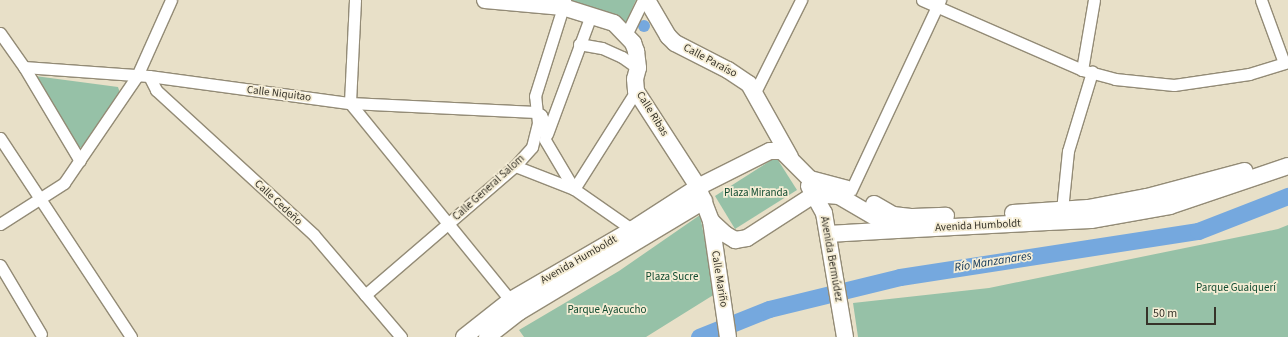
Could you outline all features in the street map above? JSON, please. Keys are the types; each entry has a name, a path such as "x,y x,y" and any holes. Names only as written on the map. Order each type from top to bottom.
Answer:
{"main road":[{"name":"Calle Ribas","path":"485,0 564,4 576,13 591,15 614,23 633,43 638,68 635,79 636,91 701,194"},
{"name":"Calle Paraíso","path":"648,0 668,36 675,43 741,78 755,92 795,166"},
{"name":"Avenida Humboldt","path":"464,337 701,194 777,150 782,151 795,166 810,179 851,190 893,215 913,217 1088,208 1148,197 1262,166 1288,155"},
{"name":"Avenida Bermúdez","path":"795,166 815,194 824,213 844,334"},
{"name":"Avenida Humboldt","path":"829,239 897,230 1091,220 1170,206 1288,166"},
{"path":"701,194 711,220 724,234 735,240 747,238 815,194 839,196 897,230"},
{"name":"Calle Mariño","path":"711,220 728,337"},
{"name":"Avenida Humboldt","path":"487,337 515,306"}],"street":[{"path":"0,224 64,183 137,76 170,0"},
{"path":"355,0 350,103 515,306"},
{"path":"626,35 643,0"},
{"path":"755,92 801,0"},
{"path":"922,0 938,4 1087,71 1115,79 1174,85 1249,74 1286,62 1261,0"},
{"path":"1062,210 1068,151 1087,71 1094,0"},
{"name":"Calle General Salom","path":"365,295 515,166 532,147 538,123 536,96 564,4"},
{"path":"851,190 938,4"},
{"path":"545,140 579,44 591,15"},
{"path":"0,33 24,67 80,161"},
{"path":"579,44 602,48 622,57 638,68"},
{"name":"Calle Niquitao","path":"24,67 149,76 350,103 536,112"},
{"name":"Calle Cedeño","path":"149,76 156,90 314,235 401,337"},
{"path":"574,189 636,91"},
{"path":"536,112 541,115 546,126 545,140 574,189"},
{"path":"0,138 131,337"},
{"path":"515,166 574,189 637,234"},
{"path":"0,265 41,334"}],"green space":[{"path":"570,0 636,0 623,29 566,10"},
{"path":"35,76 118,87 120,93 83,148 78,147"},
{"name":"Plaza Miranda","path":"776,157 797,190 735,229 715,196"},
{"path":"700,215 715,294 646,337 524,337 519,330 619,271"},
{"name":"Parque Guaiquerí","path":"1288,225 1288,337 858,337 853,303 989,288 1278,229"}],"water":[{"path":"644,20 648,22 650,26 648,30 644,32 640,30 638,26 640,22"}],"waterway":[{"name":"Río Manzanares","path":"699,337 769,309 900,277 1198,231 1288,196"}],"park label":[{"name":"Plaza Sucre","path":"672,277"},
{"name":"Parque Ayacucho","path":"607,310"}]}
